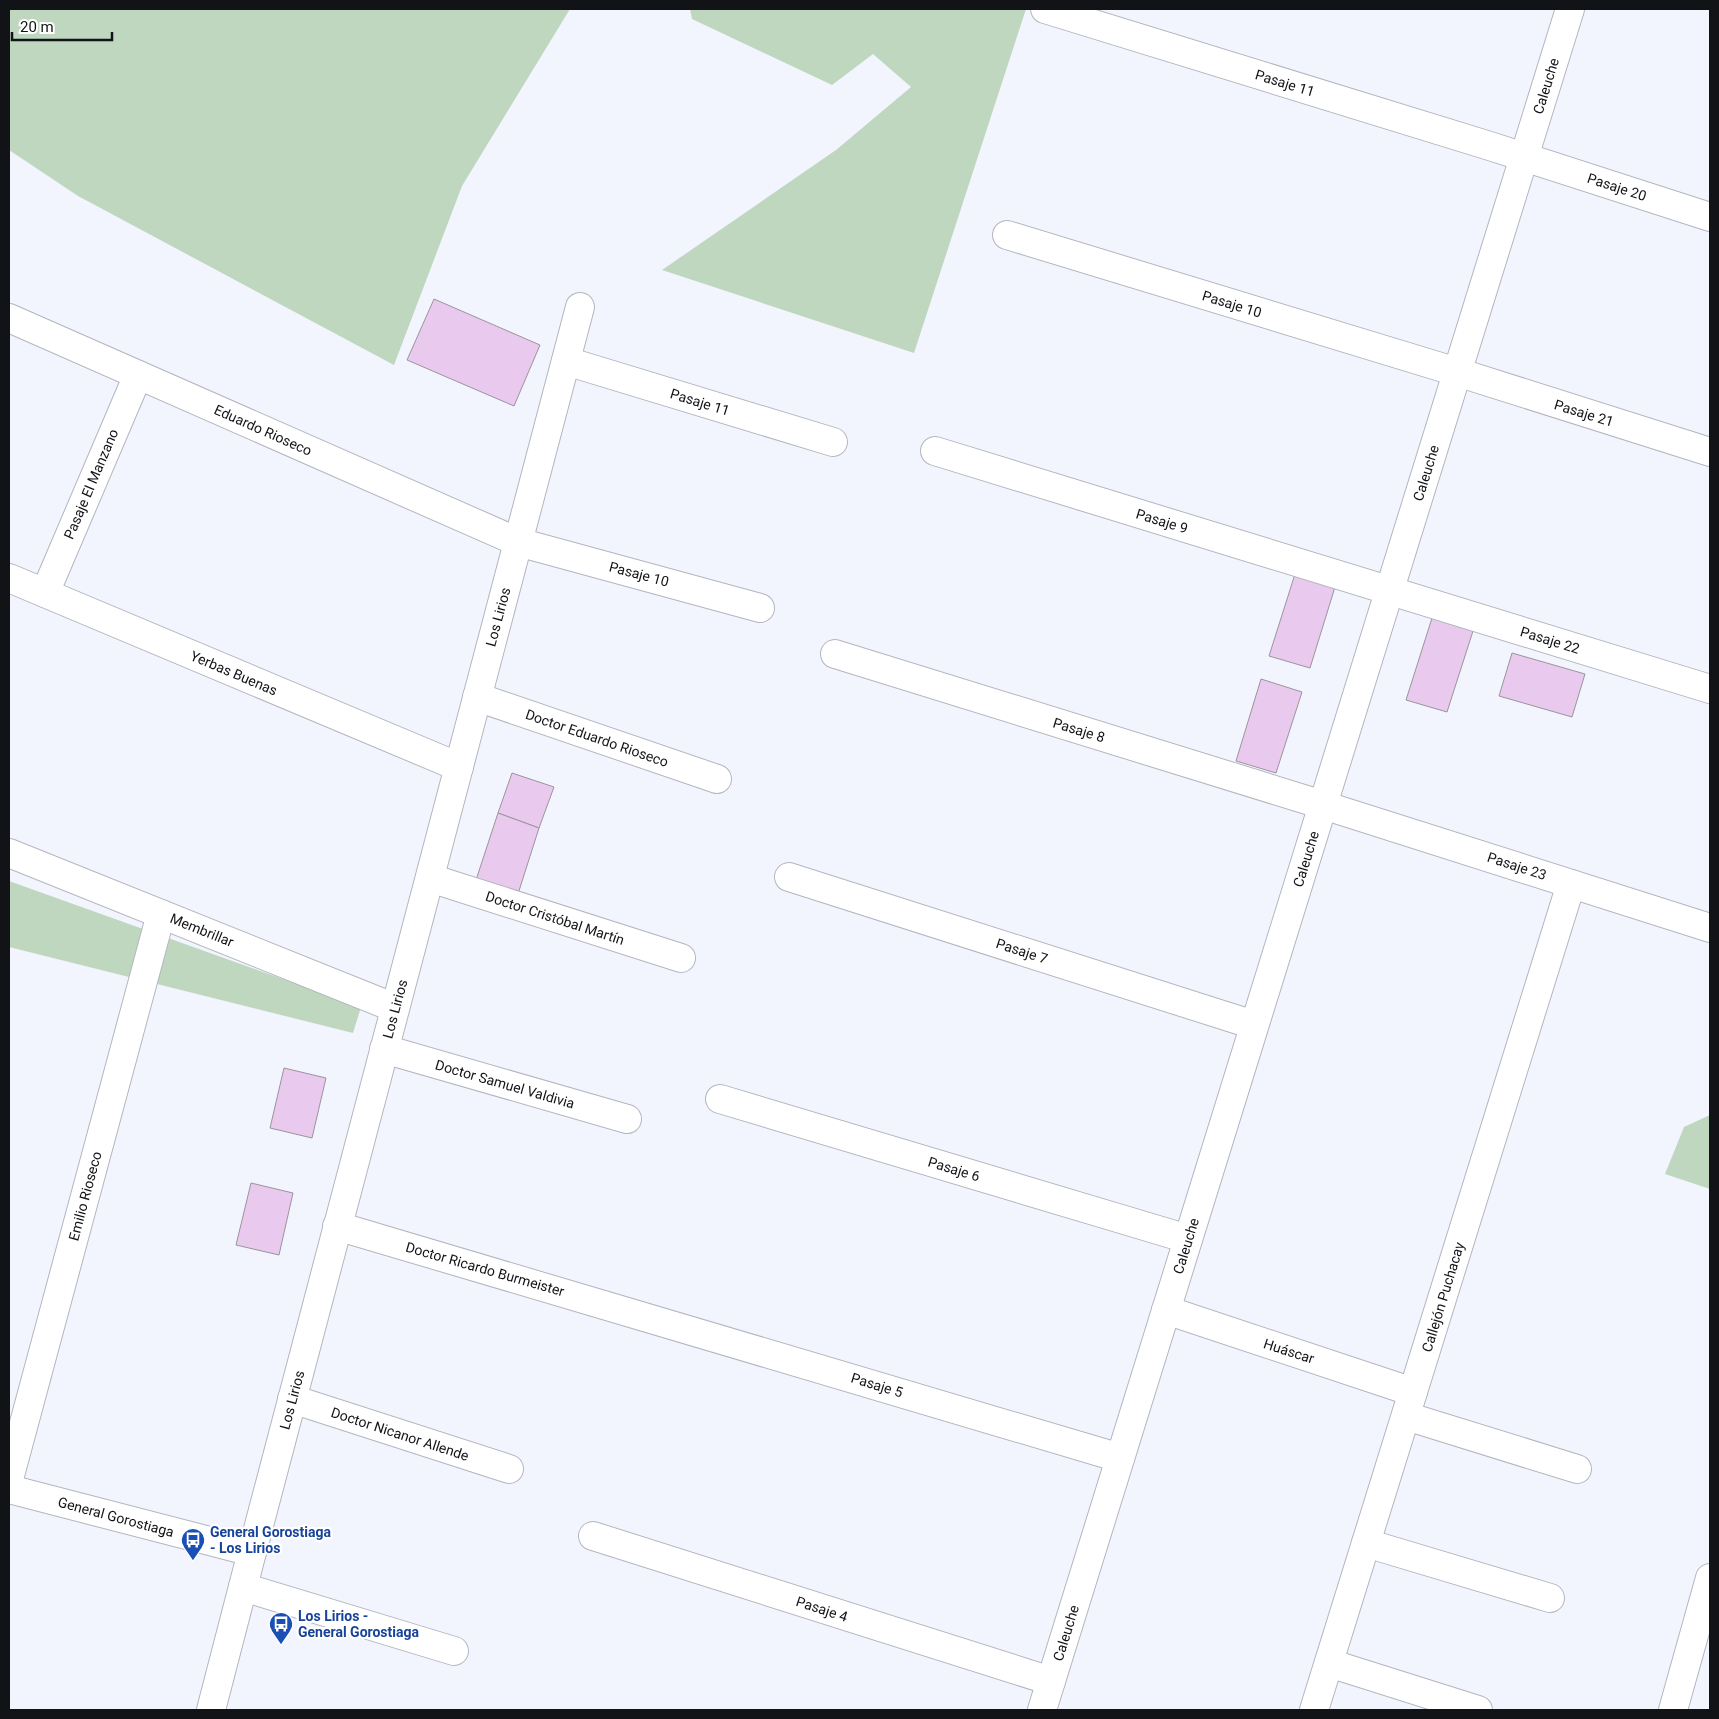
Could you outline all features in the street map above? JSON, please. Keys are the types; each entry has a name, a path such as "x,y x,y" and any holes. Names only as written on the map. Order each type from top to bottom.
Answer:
{"street":[{"name":"Pasaje 11","path":"1045,9 1524,158"},
{"name":"Caleuche","path":"1042,1710 1570,9"},
{"name":"Pasaje 20","path":"1524,158 1710,217"},
{"name":"Pasaje 10","path":"1007,235 1458,372"},
{"name":"Los Lirios","path":"211,1710 580,307"},
{"name":"Eduardo Rioseco","path":"9,318 518,542"},
{"name":"Pasaje 11","path":"566,361 833,442"},
{"name":"Pasaje 21","path":"1458,372 1710,452"},
{"name":"Pasaje El Manzano","path":"45,593 138,375"},
{"name":"Pasaje 9","path":"934,451 1390,591"},
{"name":"Pasaje 10","path":"518,542 760,608"},
{"name":"Yerbas Buenas","path":"9,578 459,767"},
{"name":"Pasaje 22","path":"1390,591 1710,690"},
{"name":"Pasaje 8","path":"836,654 1323,805"},
{"name":"Doctor Eduardo Rioseco","path":"477,697 717,779"},
{"name":"Pasaje 23","path":"1323,805 1710,928"},
{"name":"Membrillar","path":"9,853 395,1008"},
{"name":"Pasaje 7","path":"789,877 1254,1025"},
{"name":"Doctor Cristóbal Martín","path":"430,878 681,958"},
{"name":"Callejón Puchacay","path":"1314,1710 1571,884"},
{"name":"Emilio Rioseco","path":"9,1479 161,914"},
{"name":"Doctor Samuel Valdivia","path":"384,1049 626,1119"},
{"name":"Pasaje 6","path":"720,1099 1188,1239"},
{"name":"Doctor Ricardo Burmeister","path":"338,1226 633,1313"},
{"name":"Huáscar","path":"1166,1310 1577,1469"},
{"name":"Pasaje 5","path":"633,1313 1120,1458"},
{"name":"Doctor Nicanor Allende","path":"292,1399 509,1469"},
{"name":"General Gorostiaga","path":"9,1489 252,1552"},
{"name":"Pasaje 4","path":"593,1536 1051,1682"},
{"path":"1366,1543 1550,1598"},
{"path":"1673,1710 1710,1578"},
{"path":"243,1587 454,1651"},
{"path":"1329,1663 1478,1710"}],"green space":[{"path":"9,9 570,9 462,186 394,365 78,196 9,150"},
{"path":"690,9 1026,9 914,353 662,270 836,150 911,87 873,54 832,85 692,19"},
{"path":"9,881 361,1007 353,1033 9,947"},
{"path":"1710,1115 1710,1189 1665,1174 1684,1127"}],"building":[{"path":"434,299 540,345 514,406 407,360"},
{"path":"1295,574 1335,587 1310,668 1269,656"},
{"path":"1432,618 1473,631 1447,712 1406,700"},
{"path":"1512,653 1585,674 1572,717 1499,696"},
{"path":"1261,679 1302,692 1276,773 1236,761"},
{"path":"512,773 554,787 539,828 498,813"},
{"path":"498,813 539,828 518,894 476,880"},
{"path":"284,1068 326,1078 312,1138 270,1128"},
{"path":"251,1183 293,1193 279,1255 236,1245"}],"place":[{"name":"General Gorostiaga - Los Lirios","path":"193,1561"},
{"name":"Los Lirios - General Gorostiaga","path":"281,1645"}]}
